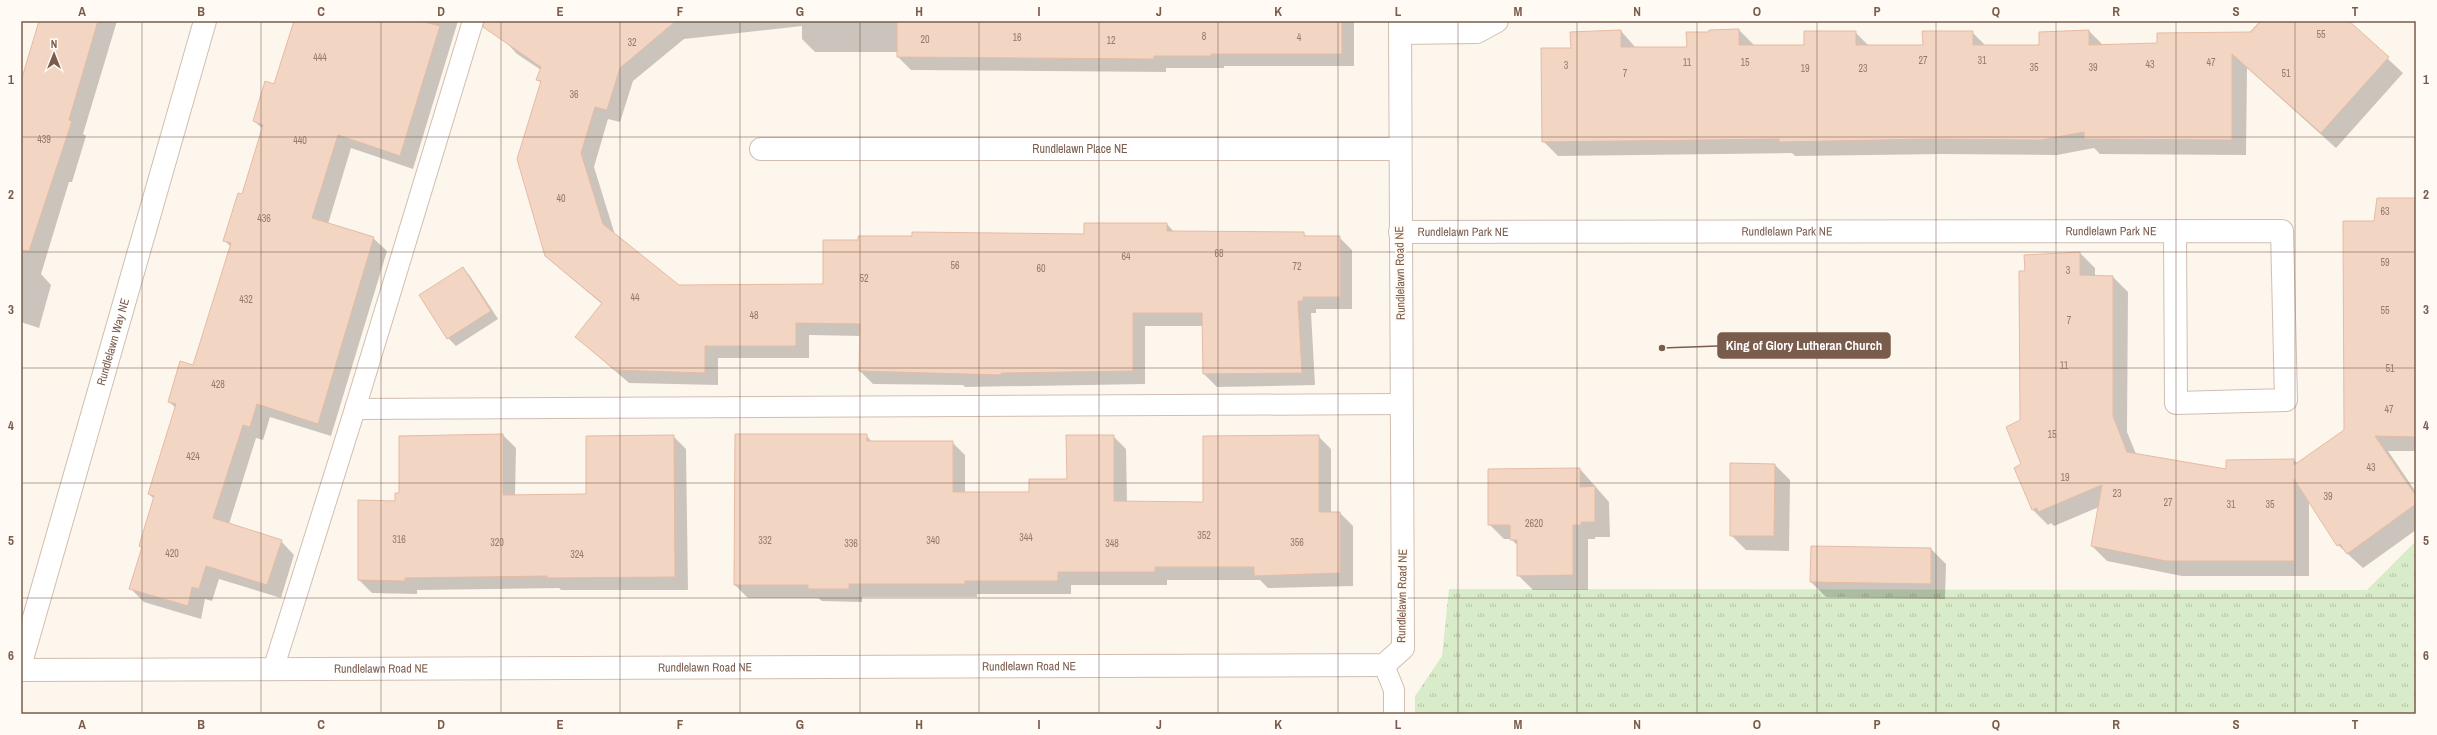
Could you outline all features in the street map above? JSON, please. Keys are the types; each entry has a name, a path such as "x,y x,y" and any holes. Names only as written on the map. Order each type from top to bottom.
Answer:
{"street":[{"name":"Rundlelawn Way NE","path":"21,663 205,21"},
{"path":"1400,27 1477,32 1497,21"},
{"name":"Rundlelawn Road NE","path":"21,670 1384,665 1403,648 1399,149 1400,27"},
{"name":"Rundlelawn Place NE","path":"760,149 1399,149"},
{"name":"Rundlelawn Park NE","path":"1400,232 2282,232 2286,400 2176,403 2175,233"}],"lane":[{"path":"273,670 355,409 473,21"},
{"path":"355,409 1402,404"},
{"path":"1384,665 1394,690 1394,714"}],"green space":[{"path":"2416,541 2416,714 1415,714 1415,696 1442,656 1449,589 2367,590"}],"building":[{"path":"39,21 98,21 69,120 72,121 29,251 21,250 21,81"},
{"path":"294,21 421,21 440,26 400,156 338,135 312,218 374,237 318,424 257,404 250,427 243,425 213,518 282,540 267,585 206,566 199,589 192,587 188,606 129,589 142,547 139,546 154,496 148,494 176,404 168,402 180,361 193,365 231,243 223,241 238,193 242,194 263,125 253,121 265,81 274,84"},
{"path":"484,21 676,21 620,68 607,110 595,107 581,153 603,224 679,285 823,284 823,240 858,240 858,236 912,236 912,232 1084,234 1084,223 1167,223 1167,231 1304,232 1304,236 1340,236 1340,297 1303,297 1303,301 1298,301 1302,373 1203,374 1202,313 1133,313 1133,371 1001,373 1001,375 859,371 860,324 796,323 796,346 705,346 705,373 615,370 575,337 602,303 545,256 517,159 541,81 536,80 541,67 483,27"},
{"path":"897,21 1342,21 1342,54 1211,54 1211,56 1154,56 1154,59 897,57"},
{"path":"2261,21 2349,21 2389,57 2321,133 2232,54 2232,140 2084,139 2084,132 2041,140 1928,139 1779,142 1779,139 1542,142 1541,48 1571,48 1570,32 1621,30 1621,47 1687,47 1686,32 1709,32 1709,30 1739,29 1739,45 1804,45 1804,31 1856,31 1856,45 1923,45 1922,31 1973,31 1973,45 2039,45 2039,32 2089,30 2089,45 2157,43 2157,33 2251,32"},
{"path":"2377,198 2416,198 2416,437 2375,436 2416,496 2416,504 2347,554 2340,544 2337,546 2294,479 2294,561 2166,561 2091,546 2102,485 2038,512 2037,508 2032,510 2014,468 2021,464 2006,427 2020,420 2019,271 2025,271 2024,255 2080,252 2080,275 2113,276 2113,416 2127,452 2226,469 2226,460 2294,459 2294,465 2344,430 2343,221 2374,221"},
{"path":"463,267 491,311 447,339 419,295"},
{"path":"503,434 503,495 586,494 586,436 674,435 675,577 547,578 547,576 405,578 405,581 358,580 358,500 395,501 395,493 399,493 399,436"},
{"path":"735,434 867,434 867,441 953,441 953,492 1029,492 1029,479 1067,479 1066,435 1114,435 1114,501 1203,502 1203,436 1319,435 1319,512 1340,512 1340,573 1254,576 1254,567 1155,567 1155,572 1058,572 1058,581 965,581 965,584 849,584 849,589 808,589 808,585 734,585"},
{"path":"1730,463 1775,464 1774,536 1730,536"},
{"path":"1580,468 1580,487 1595,486 1595,522 1581,522 1581,525 1573,525 1573,575 1517,576 1517,540 1510,540 1510,525 1488,525 1488,469"},
{"path":"1811,546 1931,548 1931,584 1810,582"}],"place":[{"name":"King of Glory Lutheran Church","path":"1662,348"}]}
